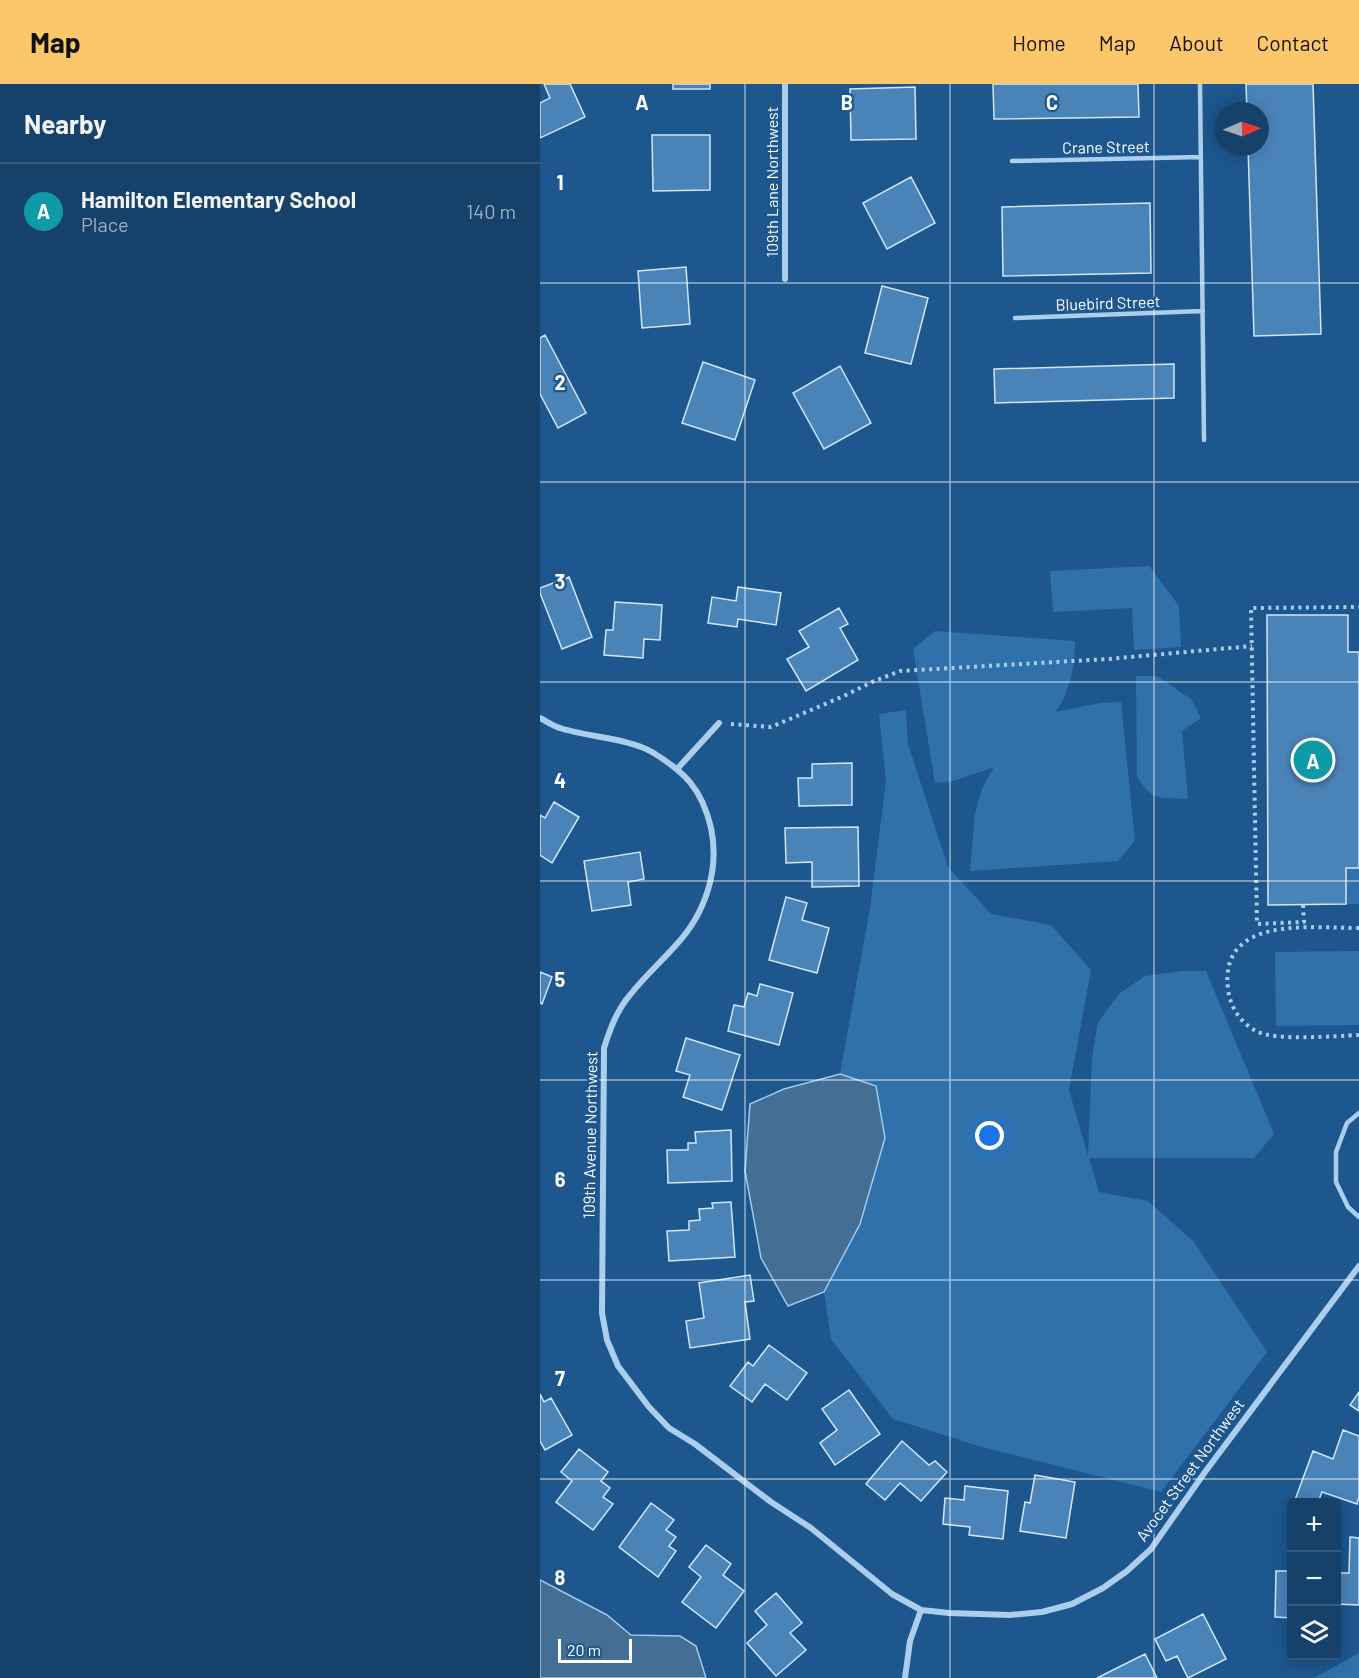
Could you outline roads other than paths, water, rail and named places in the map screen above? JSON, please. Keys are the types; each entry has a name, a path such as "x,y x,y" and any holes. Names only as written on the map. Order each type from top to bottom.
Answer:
{"street":[{"name":"109th Lane Northwest","path":"785,84 785,279"},
{"name":"109th Avenue Northwest","path":"540,717 558,728 649,750 678,768 694,785 708,814 714,840 713,870 705,898 695,920 678,943 629,995 611,1028 604,1048 602,1313 607,1340 618,1366 649,1407 669,1428 695,1444 771,1502 811,1528 892,1594 921,1610"},
{"path":"678,768 719,723"},
{"name":"Avocet Street Northwest","path":"921,1610 1010,1616 1042,1612 1072,1604 1103,1588 1127,1571 1151,1549 1205,1472 1359,1266"},
{"path":"905,1678 910,1641 921,1610"}],"lane":[{"path":"1200,84 1204,440"},
{"name":"Crane Street","path":"1012,161 1201,156"},
{"name":"Bluebird Street","path":"1015,318 1203,311"},
{"path":"1359,1113 1347,1123 1336,1152 1336,1182 1348,1207 1359,1217"}],"place":[{"name":"Hamilton Elementary School","path":"1313,760"}]}
